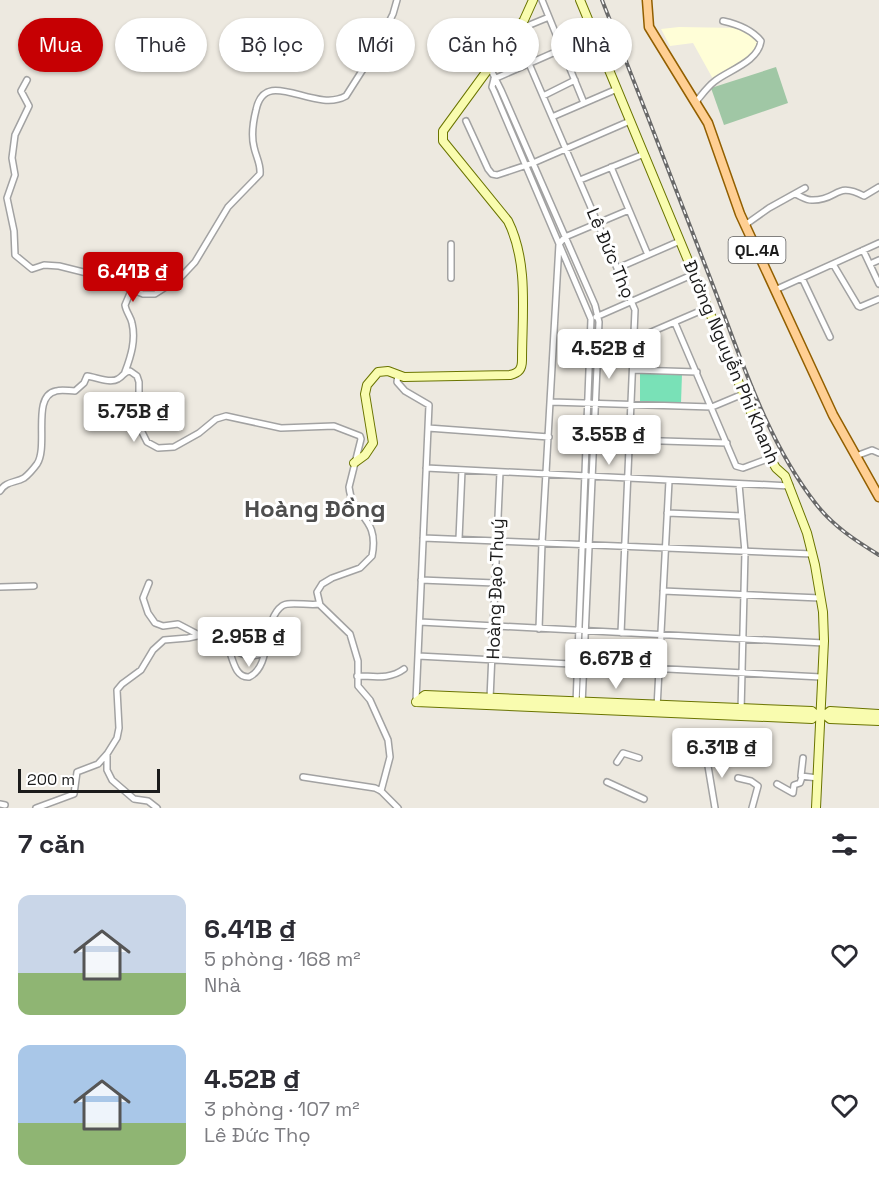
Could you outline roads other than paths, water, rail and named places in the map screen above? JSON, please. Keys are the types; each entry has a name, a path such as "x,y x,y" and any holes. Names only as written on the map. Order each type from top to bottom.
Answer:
{"main road":[{"name":"QL.4A","path":"647,0 649,27 708,123 719,158 775,290 833,415 879,497"}],"street":[{"path":"27,80 21,91 28,106 15,135 12,158 15,175 7,198 14,231 15,255 32,269 44,265 59,266 96,275 131,291 155,294 180,278 195,262 228,207 237,195 258,176 260,167 252,136 259,98 264,93 278,89 312,99 330,100 346,96 374,52 380,33 387,26 397,0"},
{"path":"525,18 533,0"},
{"path":"542,0 551,22"},
{"name":"Đường Nguyễn Phi Khanh","path":"580,0 587,18"},
{"path":"539,21 549,17"},
{"path":"695,103 714,82 750,59 760,47 761,41 757,36 723,21"},
{"path":"354,463 365,455 373,443 366,404 367,385 378,372 388,371 398,375 423,377 510,375 519,371 522,366 521,278 518,247 513,231 508,221 443,141 442,136 485,72"},
{"path":"491,72 598,316 592,477 585,545"},
{"path":"494,79 509,72"},
{"name":"Lê Đức Thọ","path":"533,72 635,312 621,633"},
{"path":"571,72 584,103"},
{"name":"Đường Nguyễn Phi Khanh","path":"610,72 770,458 790,486 813,555 824,624 816,808"},
{"path":"494,79 492,87 591,319 579,705"},
{"path":"543,96 575,81"},
{"path":"552,117 617,89"},
{"path":"466,121 479,153 492,174 501,175 630,122"},
{"path":"580,180 644,154"},
{"path":"611,167 648,255"},
{"path":"795,194 812,201 845,189 851,189 864,196 879,187"},
{"path":"746,225 769,208 805,188"},
{"path":"539,629 560,244 565,237 629,210"},
{"path":"618,268 680,241"},
{"path":"775,290 879,243"},
{"path":"451,244 451,278"},
{"path":"863,250 879,284"},
{"path":"870,264 879,260"},
{"path":"833,264 858,306 879,299"},
{"path":"591,319 693,274"},
{"path":"802,278 831,337"},
{"path":"0,491 6,484 24,478 38,463 42,449 41,410 52,392 75,391 84,384 87,376 114,381 125,372 134,337 125,305 131,291"},
{"path":"635,339 707,308"},
{"path":"675,323 736,466 739,468 770,458"},
{"path":"634,370 697,372"},
{"path":"125,372 130,371 137,376 142,432 147,442 158,448 174,447 199,433 216,419 226,416 281,428 333,426 360,436 349,487 350,495 374,532 372,556 360,568 322,584 317,592 320,604 348,631 356,652 358,686 370,700 389,744 390,756 381,791"},
{"path":"398,375 397,382 405,391 429,405 416,702"},
{"path":"551,402 712,407 743,394"},
{"path":"428,428 549,437"},
{"path":"630,440 727,443"},
{"path":"856,456 870,450 879,453"},
{"path":"426,468 790,486"},
{"path":"459,539 462,470"},
{"name":"Hoàng Đạo Thuý","path":"490,707 500,472"},
{"path":"657,708 669,481"},
{"path":"739,484 745,552 741,712"},
{"path":"667,513 741,516"},
{"path":"423,538 813,555"},
{"path":"421,580 495,583"},
{"path":"149,582 144,598 148,613 155,623 163,626 178,624 199,635"},
{"path":"0,587 34,586"},
{"path":"663,591 820,598"},
{"path":"36,808 72,796 76,789 77,772 98,764 107,754 117,738 119,728 117,693 120,685 141,670 153,650 164,640 199,635 222,636 230,648 238,673 245,677 257,671 266,650 272,620 283,605 320,604"},
{"path":"420,622 824,643"},
{"path":"230,648 248,656 261,654 266,650"},
{"path":"418,656 821,677"},
{"path":"357,676 386,677 398,674 404,669"},
{"path":"416,702 425,694 812,718 830,711 879,714"},
{"path":"416,702 490,707 579,705"},
{"path":"820,715 830,719 879,722"},
{"path":"715,808 705,758 717,747"},
{"path":"617,762 623,753 639,758"},
{"path":"107,754 107,770 112,780 134,799 148,801 157,808"},
{"path":"777,784 792,793 794,785 800,783 802,777 803,759"},
{"path":"303,777 364,785 381,791 398,808"},
{"path":"802,777 818,778"},
{"path":"738,778 758,786 752,808"},
{"path":"607,782 644,799"}],"railway":[{"path":"602,0 744,369 769,426 798,479 816,504 845,532 879,555"}],"district":[{"name":"Hoàng Đồng","path":"315,508"}]}
